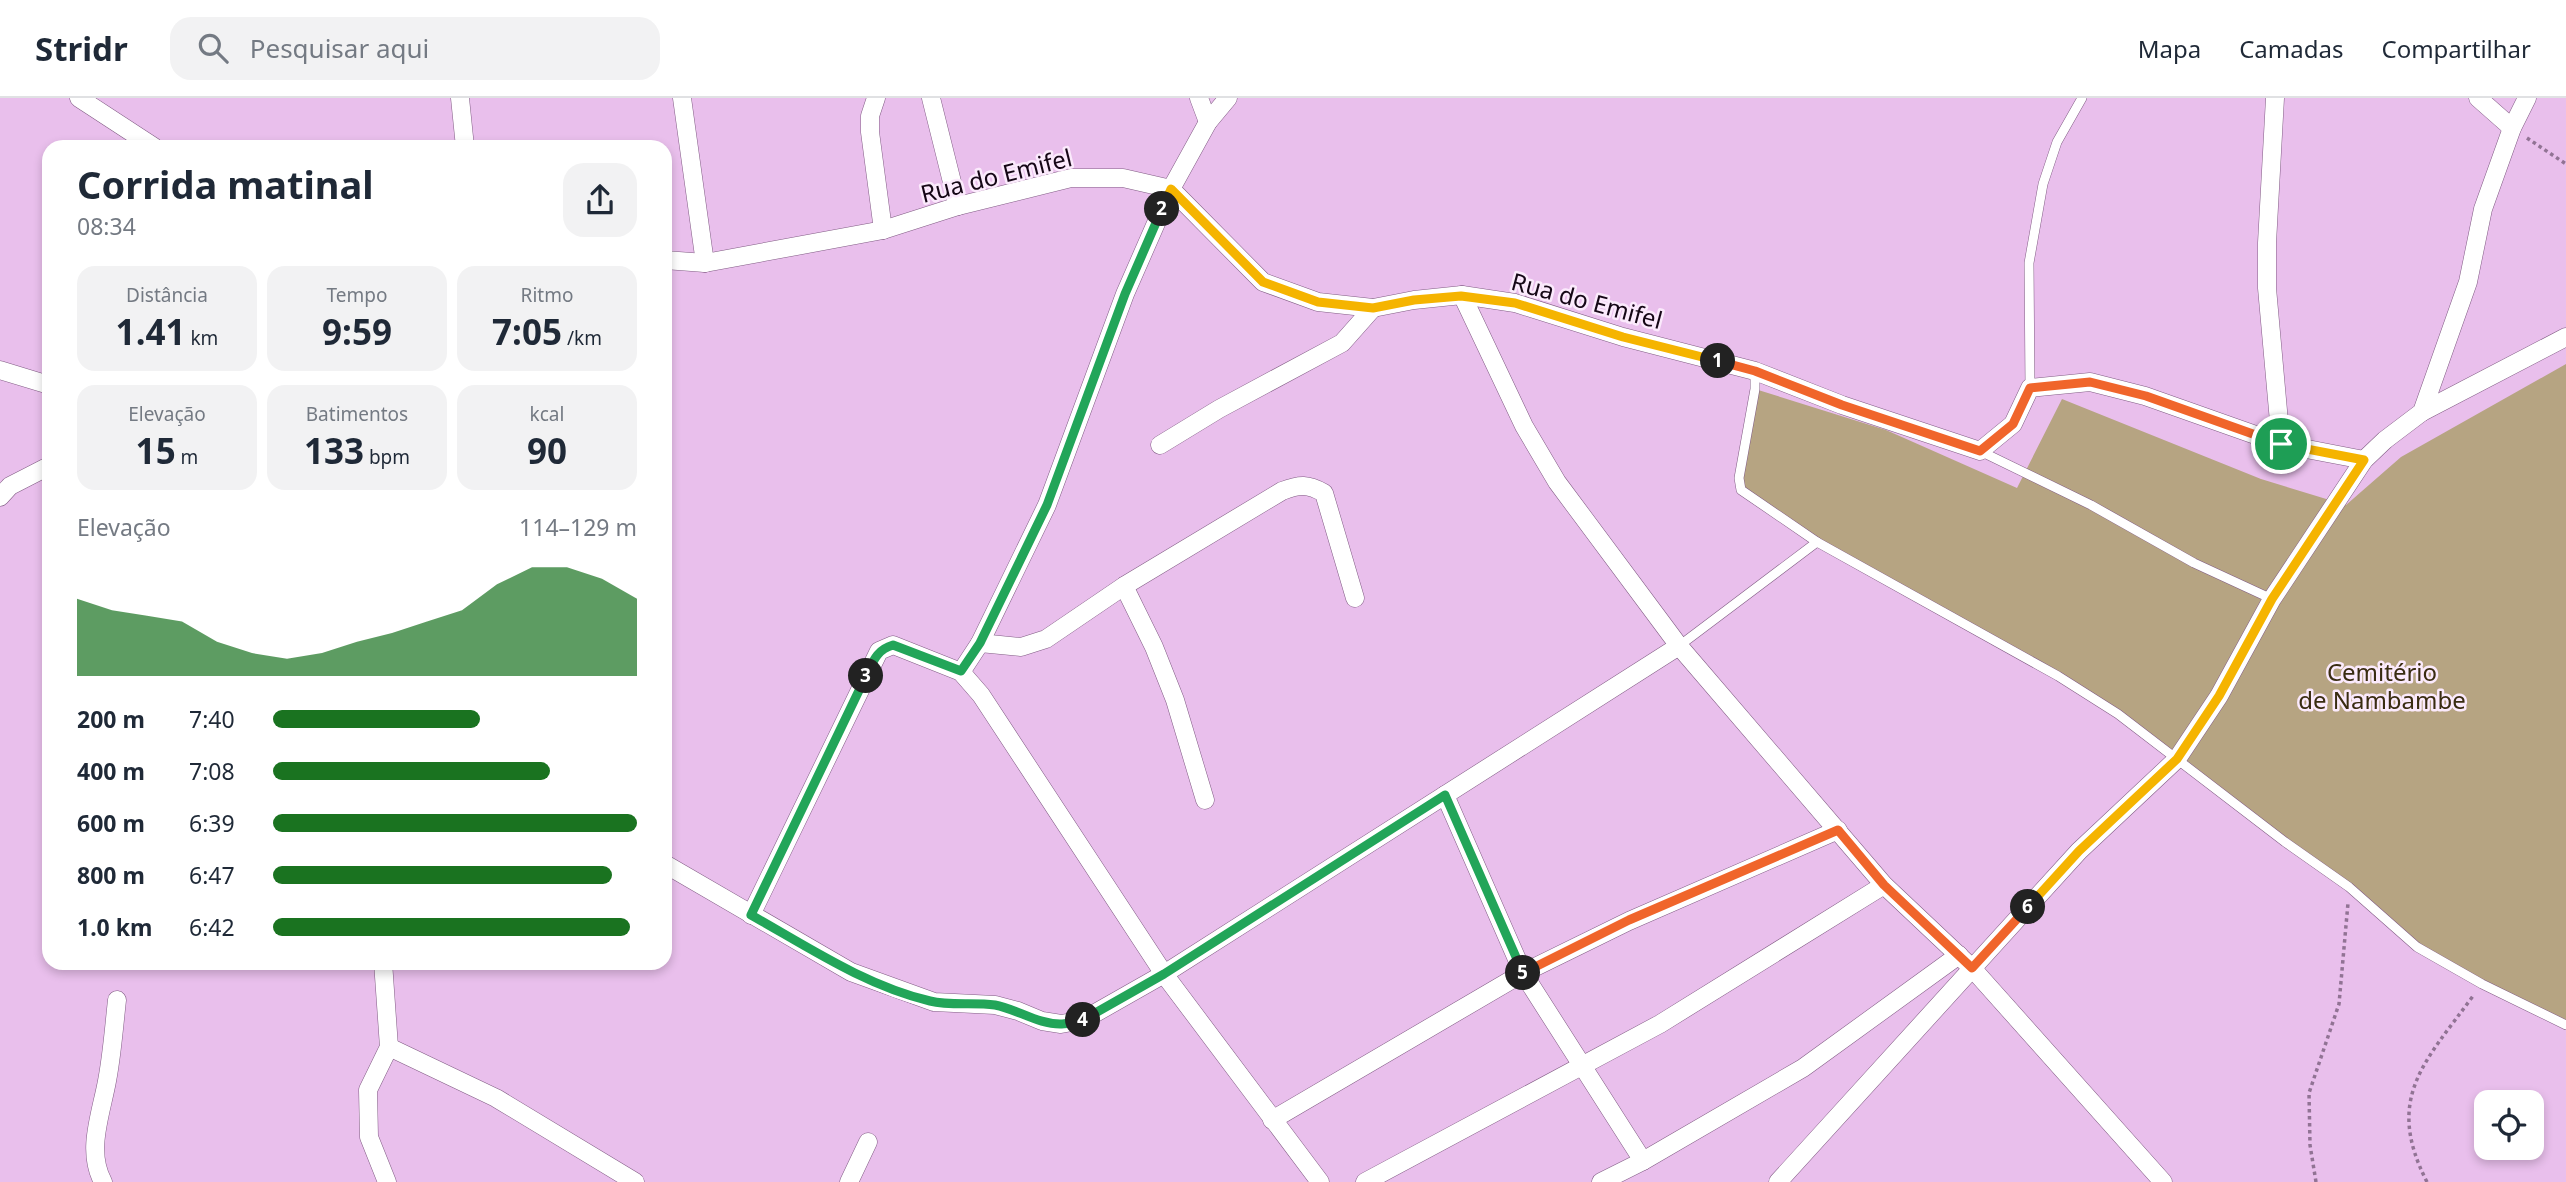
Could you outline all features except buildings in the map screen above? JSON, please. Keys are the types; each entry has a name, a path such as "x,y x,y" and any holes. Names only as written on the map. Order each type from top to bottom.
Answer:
{"street":[{"path":"79,98 142,140"},
{"path":"460,98 463,140"},
{"path":"682,98 705,263"},
{"path":"876,98 870,117 870,132 883,230"},
{"path":"931,98 958,206"},
{"path":"1199,98 1208,122"},
{"path":"961,671 980,643 1047,505 1125,294 1171,189 1208,122 1228,98"},
{"path":"2275,98 2267,288 2281,444"},
{"path":"2478,98 2512,128"},
{"path":"2422,412 2468,282 2483,209 2512,128 2527,98"},
{"name":"Rua do Emifel","path":"672,261 705,263 883,230 958,206 1071,178 1123,178 1171,189 1263,282 1318,302 1373,308 1414,300 1461,296 1515,303 1623,337 1755,371 1842,405 1980,451"},
{"path":"1461,296 1524,426 1557,482 1679,646 1884,885 1972,968 2163,1182"},
{"path":"1160,445 1342,342 1373,308"},
{"path":"1777,1182 2079,851 2177,759 2219,696 2272,599 2364,460 2422,412 2566,337"},
{"path":"0,370 42,382"},
{"path":"1980,451 2013,424 2030,388 2090,382 2146,396 2281,444 2364,460"},
{"path":"0,497 10,486 42,470"},
{"path":"980,643 1021,646 1046,639 1124,586 1282,491 1296,486 1310,485 1324,493 1355,598"},
{"path":"1124,586 1175,700 1205,800"},
{"path":"751,915 879,651 893,645 961,671 981,695 1164,974 1320,1182"},
{"path":"672,867 851,972 915,997 934,1002 995,1005 1042,1021 1061,1024 1083,1020 1164,974 1679,646"},
{"path":"1445,795 1523,973 1643,1161"},
{"path":"1272,1120 1523,973 1629,920 1838,830"},
{"path":"1365,1182 1660,1024 1884,885"},
{"path":"1601,1182 1643,1161 1803,1068 1959,955"},
{"path":"384,970 389,1047 368,1090 369,1137 387,1182"},
{"path":"103,1182 96,1169 95,1144 107,1082 117,1000"},
{"path":"389,1047 496,1098 635,1182"},
{"path":"849,1182 868,1142"}],"lane":[{"path":"2030,388 2029,263 2042,184 2057,142 2082,98"},
{"path":"1755,371 1755,389 1739,478 1741,490 1817,542 2058,676 2118,714 2285,842 2349,887 2417,947 2482,984 2566,1025"},
{"path":"1980,451 2091,505 2194,563 2272,599"},
{"path":"1679,646 1817,542"}],"path":[{"path":"2512,128 2566,164"},
{"path":"2316,1182 2309,1093 2339,1004 2349,887"},
{"path":"2427,1182 2416,1160 2407,1112 2411,1094 2430,1054 2482,984"}],"green space":[{"name":"Cemitério de Nambambe","path":"2566,364 2566,1025 2417,947 2349,887 2118,714 1817,542 1741,490 1755,389 1886,430 2017,488 2062,399 2261,479 2346,505 2401,457"}],"route":[{"path":"1171,189 1263,282 1318,302 1373,308 1414,300 1461,296 1515,303 1623,337 1755,371 1842,405 1980,451 2013,424 2030,388 2090,382 2146,396 2281,444 2364,460 2272,599 2219,696 2177,759 2079,851 1972,968 1884,885 1838,830 1629,920 1523,973 1445,795 1164,974 1083,1020 1061,1024 1042,1021 995,1005 934,1002 915,997 851,972 751,915 879,651 893,645 961,671 980,643 1047,505 1125,294 1171,189"}]}
